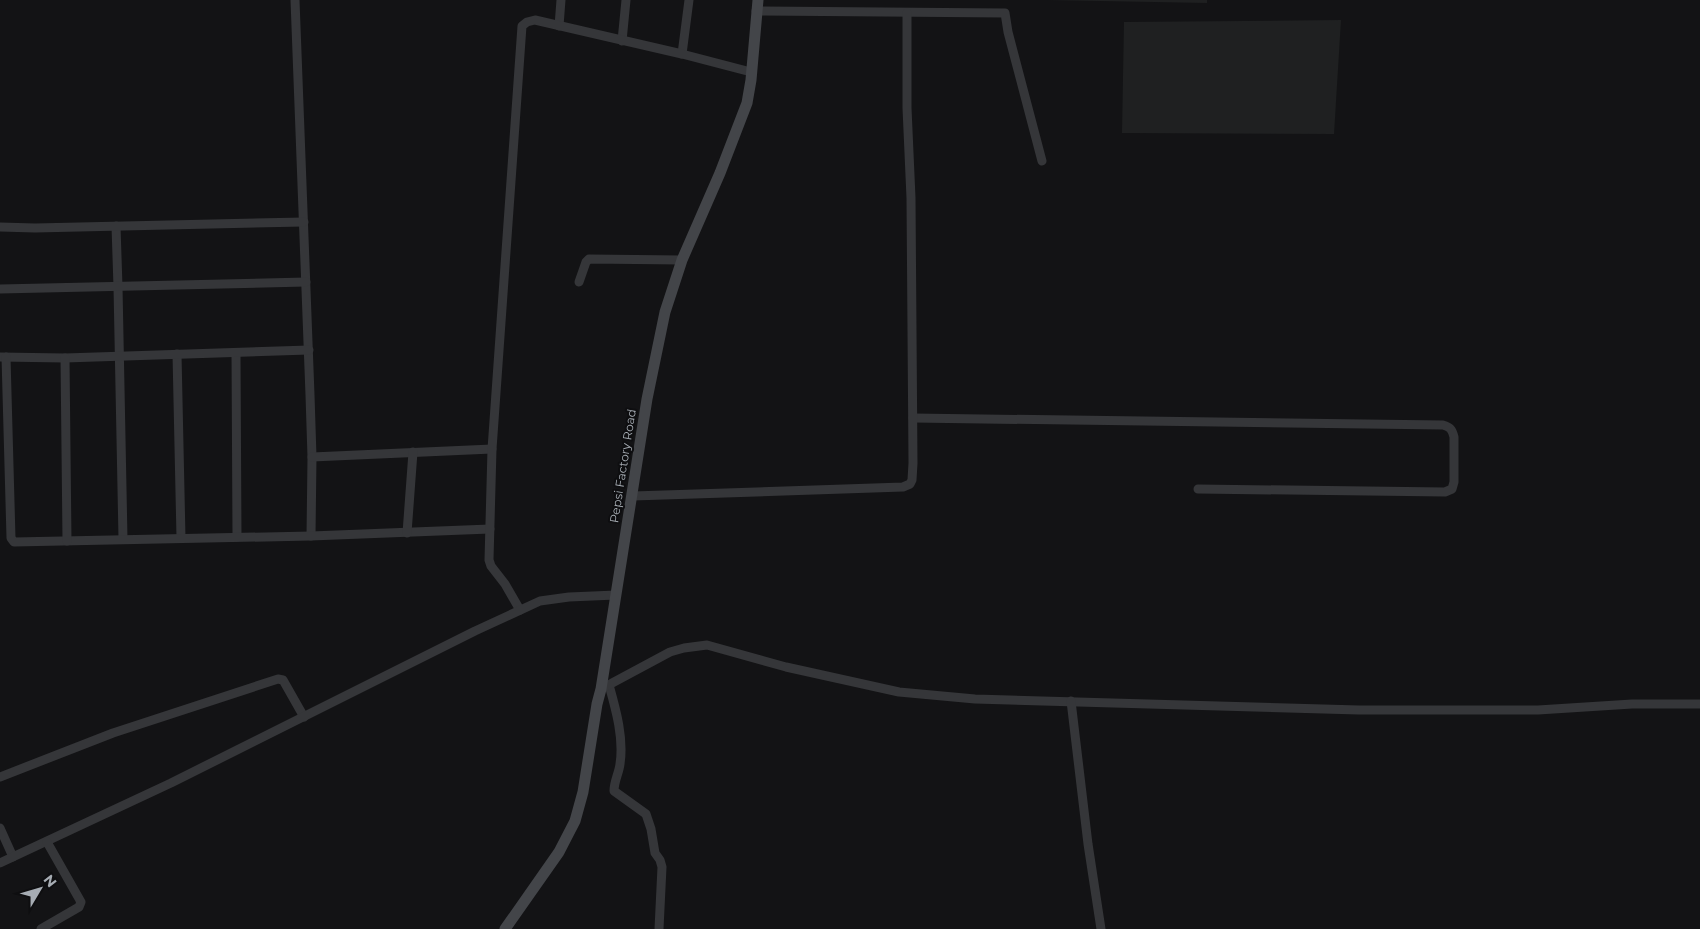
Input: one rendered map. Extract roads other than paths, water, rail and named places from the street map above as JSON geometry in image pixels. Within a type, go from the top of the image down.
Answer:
[{"type":"main road","name":"Pepsi Factory Road","points":[[505,929],[559,852],[575,821],[583,792],[597,704],[605,687],[616,595],[647,399],[663,321],[682,260],[711,195],[747,103],[757,6]]},
{"type":"street","points":[[295,0],[309,350],[312,456],[311,536]]},
{"type":"street","points":[[559,26],[561,0]]},
{"type":"street","points":[[622,41],[626,0]]},
{"type":"street","points":[[682,54],[689,0]]},
{"type":"street","points":[[757,6],[907,13],[1005,13],[1008,32],[1042,161]]},
{"type":"street","points":[[632,496],[903,487],[910,484],[912,480],[913,418],[911,388],[911,198],[907,108],[907,13]]},
{"type":"street","points":[[520,610],[506,584],[491,566],[489,560],[492,449],[522,26],[527,22],[535,20],[751,72]]},
{"type":"street","points":[[0,227],[35,228],[304,222]]},
{"type":"street","points":[[116,226],[123,540]]},
{"type":"street","points":[[580,282],[586,262],[589,259],[682,260]]},
{"type":"street","points":[[0,289],[306,282]]},
{"type":"street","points":[[309,350],[65,358],[3,357],[12,542],[311,536],[490,530]]},
{"type":"street","points":[[236,353],[237,537]]},
{"type":"street","points":[[177,354],[181,538]]},
{"type":"street","points":[[65,358],[67,541]]},
{"type":"street","points":[[913,418],[1443,425],[1453,431],[1454,482],[1452,489],[1444,492],[1198,489]]},
{"type":"street","points":[[312,456],[492,449]]},
{"type":"street","points":[[407,533],[414,452]]},
{"type":"street","points":[[0,863],[170,783],[540,601],[569,597],[616,595]]},
{"type":"street","points":[[660,929],[662,867],[655,853],[649,820],[646,814],[614,791],[621,751],[618,721],[605,687],[670,652],[684,648],[707,645],[786,667],[906,693],[975,699],[1360,710],[1538,710],[1632,704],[1700,704]]},
{"type":"street","points":[[0,777],[114,733],[278,679],[282,680],[304,717]]},
{"type":"street","points":[[1071,701],[1088,844],[1101,929]]},
{"type":"street","points":[[0,828],[13,857]]},
{"type":"street","points":[[41,929],[79,908],[80,902],[47,842]]}]
